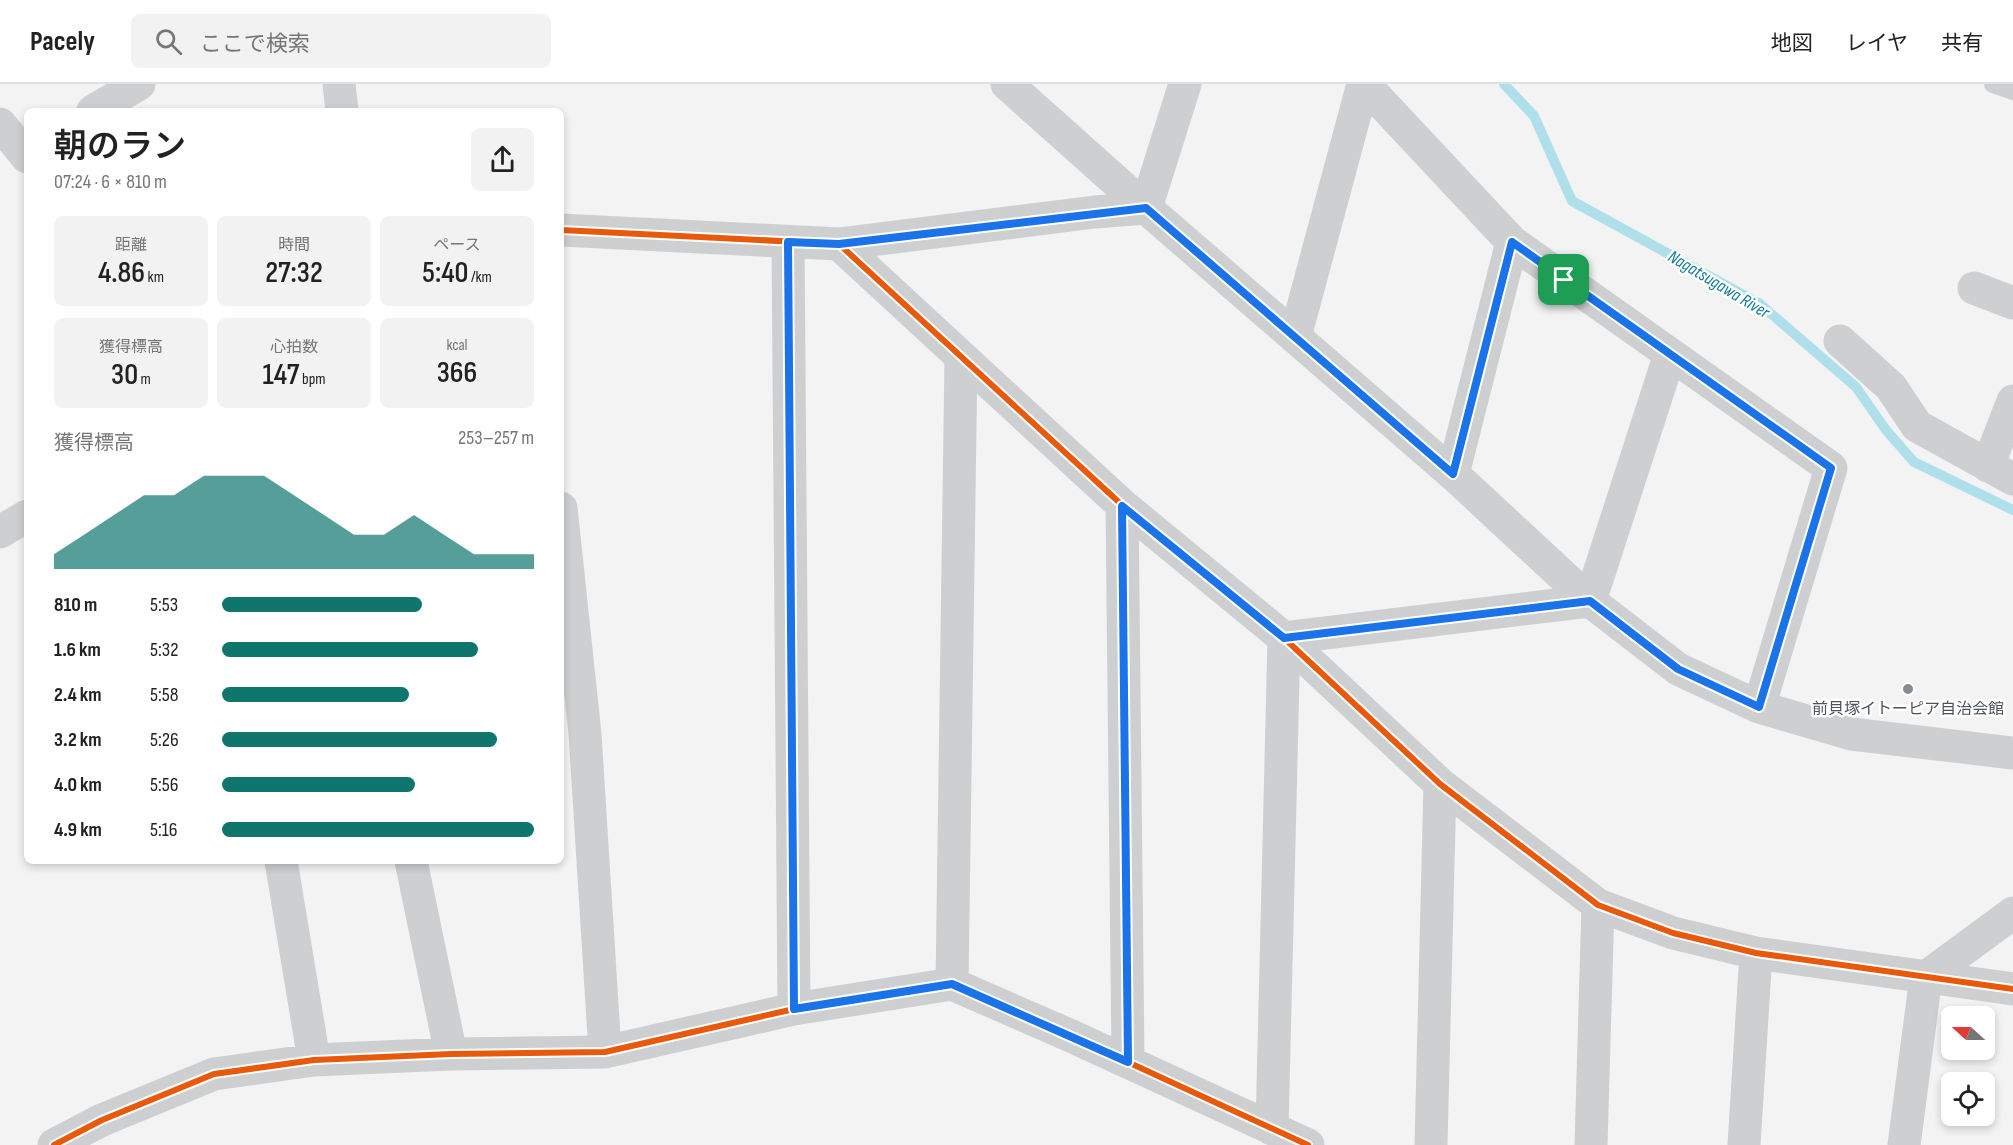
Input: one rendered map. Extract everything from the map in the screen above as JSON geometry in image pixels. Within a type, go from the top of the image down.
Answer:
[{"type":"street","points":[[98,108],[139,84]]},
{"type":"street","points":[[339,84],[342,108]]},
{"type":"street","points":[[1007,84],[1146,208],[1453,474],[1590,601],[1678,669],[1759,707],[1851,734],[2013,753]]},
{"type":"street","points":[[1146,208],[1185,84]]},
{"type":"street","points":[[1295,338],[1363,84]]},
{"type":"street","points":[[1363,84],[1512,242],[1831,468],[1759,707]]},
{"type":"street","points":[[0,124],[24,151]]},
{"type":"street","points":[[564,230],[839,244],[1146,208]]},
{"type":"street","points":[[788,242],[794,1009]]},
{"type":"street","points":[[1453,474],[1512,242]]},
{"type":"street","points":[[839,244],[1122,506],[1284,638],[1440,784],[1598,905],[1673,933],[1756,953],[2013,989]]},
{"type":"street","points":[[1974,288],[2013,303]]},
{"type":"street","points":[[1840,341],[1891,387],[1917,426],[2000,473],[2013,401]]},
{"type":"street","points":[[1590,601],[1670,354]]},
{"type":"street","points":[[952,984],[961,357]]},
{"type":"street","points":[[1122,506],[1128,1062]]},
{"type":"street","points":[[0,532],[24,518]]},
{"type":"street","points":[[564,536],[585,734],[605,1052]]},
{"type":"street","points":[[1284,638],[1590,601]]},
{"type":"street","points":[[1272,1129],[1284,638]]},
{"type":"street","points":[[1431,1145],[1440,784]]},
{"type":"street","points":[[281,864],[314,1060]]},
{"type":"street","points":[[412,864],[451,1054]]},
{"type":"street","points":[[1591,1145],[1598,905]]},
{"type":"street","points":[[1904,1145],[1926,977],[2013,913]]},
{"type":"street","points":[[1744,1145],[1756,953]]},
{"type":"street","points":[[54,1145],[102,1120],[214,1074],[314,1060],[451,1054],[605,1052],[794,1009],[952,984],[1308,1145]]},
{"type":"lane","points":[[1993,84],[2013,91]]},
{"type":"waterway","name":"Nagatsugawa River","points":[[1504,84],[1534,116],[1572,201],[1760,304],[1856,387],[1886,430],[1914,462],[2013,510]]},
{"type":"cycle path","points":[[564,230],[839,244],[1122,505],[1284,638],[1440,784],[1598,905],[1673,933],[1756,953],[2013,989]]},
{"type":"cycle path","points":[[54,1145],[102,1120],[214,1074],[314,1060],[451,1054],[605,1052],[794,1009],[952,984],[1308,1145]]},
{"type":"place","name":"前貝塚イトーピア自治会館","points":[[1908,689]]},
{"type":"route","points":[[1146,208],[1453,474],[1512,242],[1564,280],[1831,468],[1759,707],[1678,669],[1590,601],[1284,638],[1122,506],[1128,1062],[952,984],[794,1009],[788,242],[839,244],[1095,212],[1146,208]]}]
